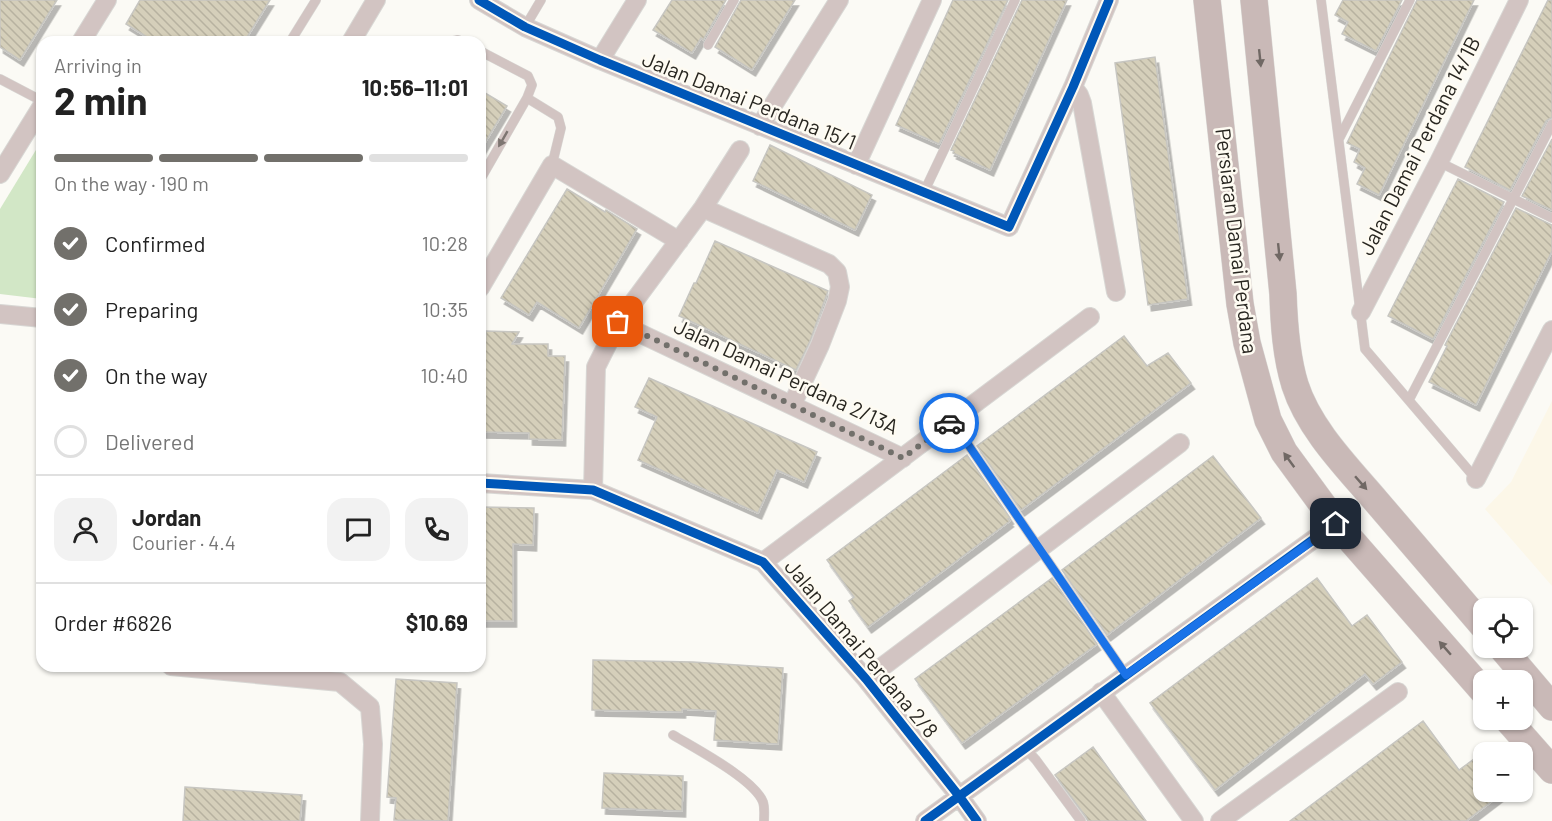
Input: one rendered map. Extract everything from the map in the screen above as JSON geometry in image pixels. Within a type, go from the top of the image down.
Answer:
[{"type":"main road","name":"Persiaran Damai Perdana","points":[[1208,0],[1240,304],[1246,344],[1268,420],[1284,452],[1336,524],[1473,680]]},
{"type":"main road","name":"Persiaran Damai Perdana","points":[[1254,0],[1289,362],[1295,386],[1323,438],[1473,614]]},
{"type":"main road","points":[[1240,304],[1251,290],[1259,285],[1269,286],[1275,291],[1284,310]]},
{"type":"main road","points":[[1511,658],[1552,706]]},
{"type":"main road","points":[[1517,730],[1552,770]]},
{"type":"street","points":[[87,36],[107,0]]},
{"type":"street","points":[[355,36],[376,0]]},
{"type":"street","name":"Jalan Damai Perdana 15/1","points":[[479,0],[525,27],[600,60],[1009,227],[1073,87]]},
{"type":"street","points":[[600,60],[637,0]]},
{"type":"street","points":[[760,126],[839,0]]},
{"type":"street","points":[[856,165],[932,0]]},
{"type":"street","points":[[1108,0],[1073,87],[1082,103],[1116,292]]},
{"type":"street","name":"Jalan Damai Perdana 14/1B","points":[[1361,312],[1439,162],[1519,0]]},
{"type":"street","points":[[0,174],[36,116]]},
{"type":"street","points":[[593,490],[596,367],[618,322],[703,208],[740,150]]},
{"type":"street","points":[[486,278],[552,165],[679,241]]},
{"type":"street","points":[[703,208],[829,264],[837,272],[840,287],[837,301],[820,345],[792,405]]},
{"type":"street","points":[[0,314],[36,317]]},
{"type":"street","points":[[763,562],[1090,317]]},
{"type":"street","name":"Jalan Damai Perdana 2/13A","points":[[618,322],[903,458]]},
{"type":"street","points":[[1476,479],[1552,330]]},
{"type":"street","points":[[866,680],[1180,443]]},
{"type":"street","name":"Jalan Damai Perdana 2/8","points":[[486,483],[593,490],[763,562],[866,680],[977,821]]},
{"type":"street","points":[[925,821],[1336,524]]},
{"type":"street","points":[[234,672],[340,682],[369,707],[373,744],[370,821]]},
{"type":"street","points":[[1220,821],[1398,692]]},
{"type":"street","points":[[1101,693],[1194,821]]},
{"type":"lane","points":[[294,36],[316,0]]},
{"type":"lane","points":[[525,27],[542,0]]},
{"type":"lane","points":[[708,45],[734,0]]},
{"type":"lane","points":[[924,192],[1015,0]]},
{"type":"lane","points":[[1322,0],[1365,349],[1476,479]]},
{"type":"lane","points":[[1339,140],[1410,0]]},
{"type":"lane","points":[[486,54],[528,76],[532,85],[527,98],[486,170]]},
{"type":"lane","points":[[0,79],[36,98]]},
{"type":"lane","points":[[527,98],[558,117],[561,128],[552,165]]},
{"type":"lane","points":[[1410,400],[1552,124]]},
{"type":"lane","points":[[1439,162],[1552,219]]},
{"type":"lane","points":[[952,421],[1126,675]]},
{"type":"lane","points":[[673,735],[743,778],[764,804],[764,821]]},
{"type":"lane","points":[[1025,748],[1081,821]]},
{"type":"shaded area","points":[[1552,401],[1552,586],[1485,509],[1511,482]]},
{"type":"green space","points":[[36,150],[36,298],[0,294],[0,209]]},
{"type":"building","points":[[0,0],[57,0],[20,60],[0,47]]},
{"type":"building","points":[[140,0],[270,0],[248,36],[145,36],[126,24]]},
{"type":"building","points":[[672,0],[726,0],[703,40],[701,38],[692,53],[653,30]]},
{"type":"building","points":[[741,0],[795,0],[752,70],[715,47]]},
{"type":"building","points":[[953,0],[1008,0],[939,144],[896,125]]},
{"type":"building","points":[[1022,0],[1067,0],[990,170],[951,150]]},
{"type":"building","points":[[1343,0],[1402,0],[1376,51],[1342,34],[1348,22],[1335,15]]},
{"type":"building","points":[[1417,0],[1474,0],[1379,195],[1357,184],[1365,168],[1354,162],[1360,149],[1347,143]]},
{"type":"building","points":[[1548,0],[1552,0],[1552,117],[1546,121],[1510,190],[1465,167]]},
{"type":"building","points":[[1155,57],[1188,299],[1148,305],[1115,63]]},
{"type":"building","points":[[486,94],[507,106],[486,141]]},
{"type":"building","points":[[1552,139],[1552,210],[1522,196]]},
{"type":"building","points":[[770,145],[872,195],[855,230],[753,181]]},
{"type":"building","points":[[1458,179],[1504,202],[1433,339],[1388,316]]},
{"type":"building","points":[[567,189],[637,229],[579,328],[537,302],[529,315],[501,298]]},
{"type":"building","points":[[1516,208],[1552,225],[1552,251],[1476,405],[1429,382],[1447,346],[1445,345]]},
{"type":"building","points":[[715,241],[828,291],[810,341],[796,370],[679,316]]},
{"type":"building","points":[[486,331],[519,332],[512,344],[548,344],[548,356],[565,356],[562,440],[529,439],[529,433],[486,432]]},
{"type":"building","points":[[1124,336],[1147,366],[1168,353],[1191,383],[1021,510],[977,446]]},
{"type":"building","points":[[649,378],[817,452],[804,482],[777,470],[758,513],[638,460],[657,417],[635,407]]},
{"type":"building","points":[[967,455],[1010,521],[868,627],[849,601],[854,597],[827,560]]},
{"type":"building","points":[[1213,456],[1261,518],[1107,635],[1062,570]]},
{"type":"building","points":[[486,507],[534,508],[533,545],[513,544],[513,621],[486,621]]},
{"type":"building","points":[[1052,578],[1097,644],[962,743],[915,679]]},
{"type":"building","points":[[1317,578],[1352,626],[1367,615],[1402,662],[1373,684],[1365,674],[1215,790],[1150,703]]},
{"type":"building","points":[[593,660],[693,662],[783,668],[778,744],[714,740],[716,711],[592,710]]},
{"type":"building","points":[[396,679],[457,683],[448,821],[394,820],[396,798],[387,797]]},
{"type":"building","points":[[1423,721],[1459,770],[1473,760],[1473,802],[1491,802],[1466,821],[1290,821]]},
{"type":"building","points":[[1093,747],[1146,821],[1088,821],[1055,775]]},
{"type":"building","points":[[604,773],[683,776],[682,811],[602,808]]},
{"type":"building","points":[[185,787],[302,795],[300,821],[183,821]]},
{"type":"cycle path","points":[[479,0],[525,27],[600,60],[1009,227],[1073,87],[1109,0]]},
{"type":"cycle path","points":[[486,483],[593,490],[763,562],[866,679],[977,821]]},
{"type":"cycle path","points":[[925,821],[1336,523]]},
{"type":"way so far","points":[[618,322],[903,458],[949,423]]},
{"type":"route","points":[[949,423],[952,421],[1126,675],[1336,524]]}]
